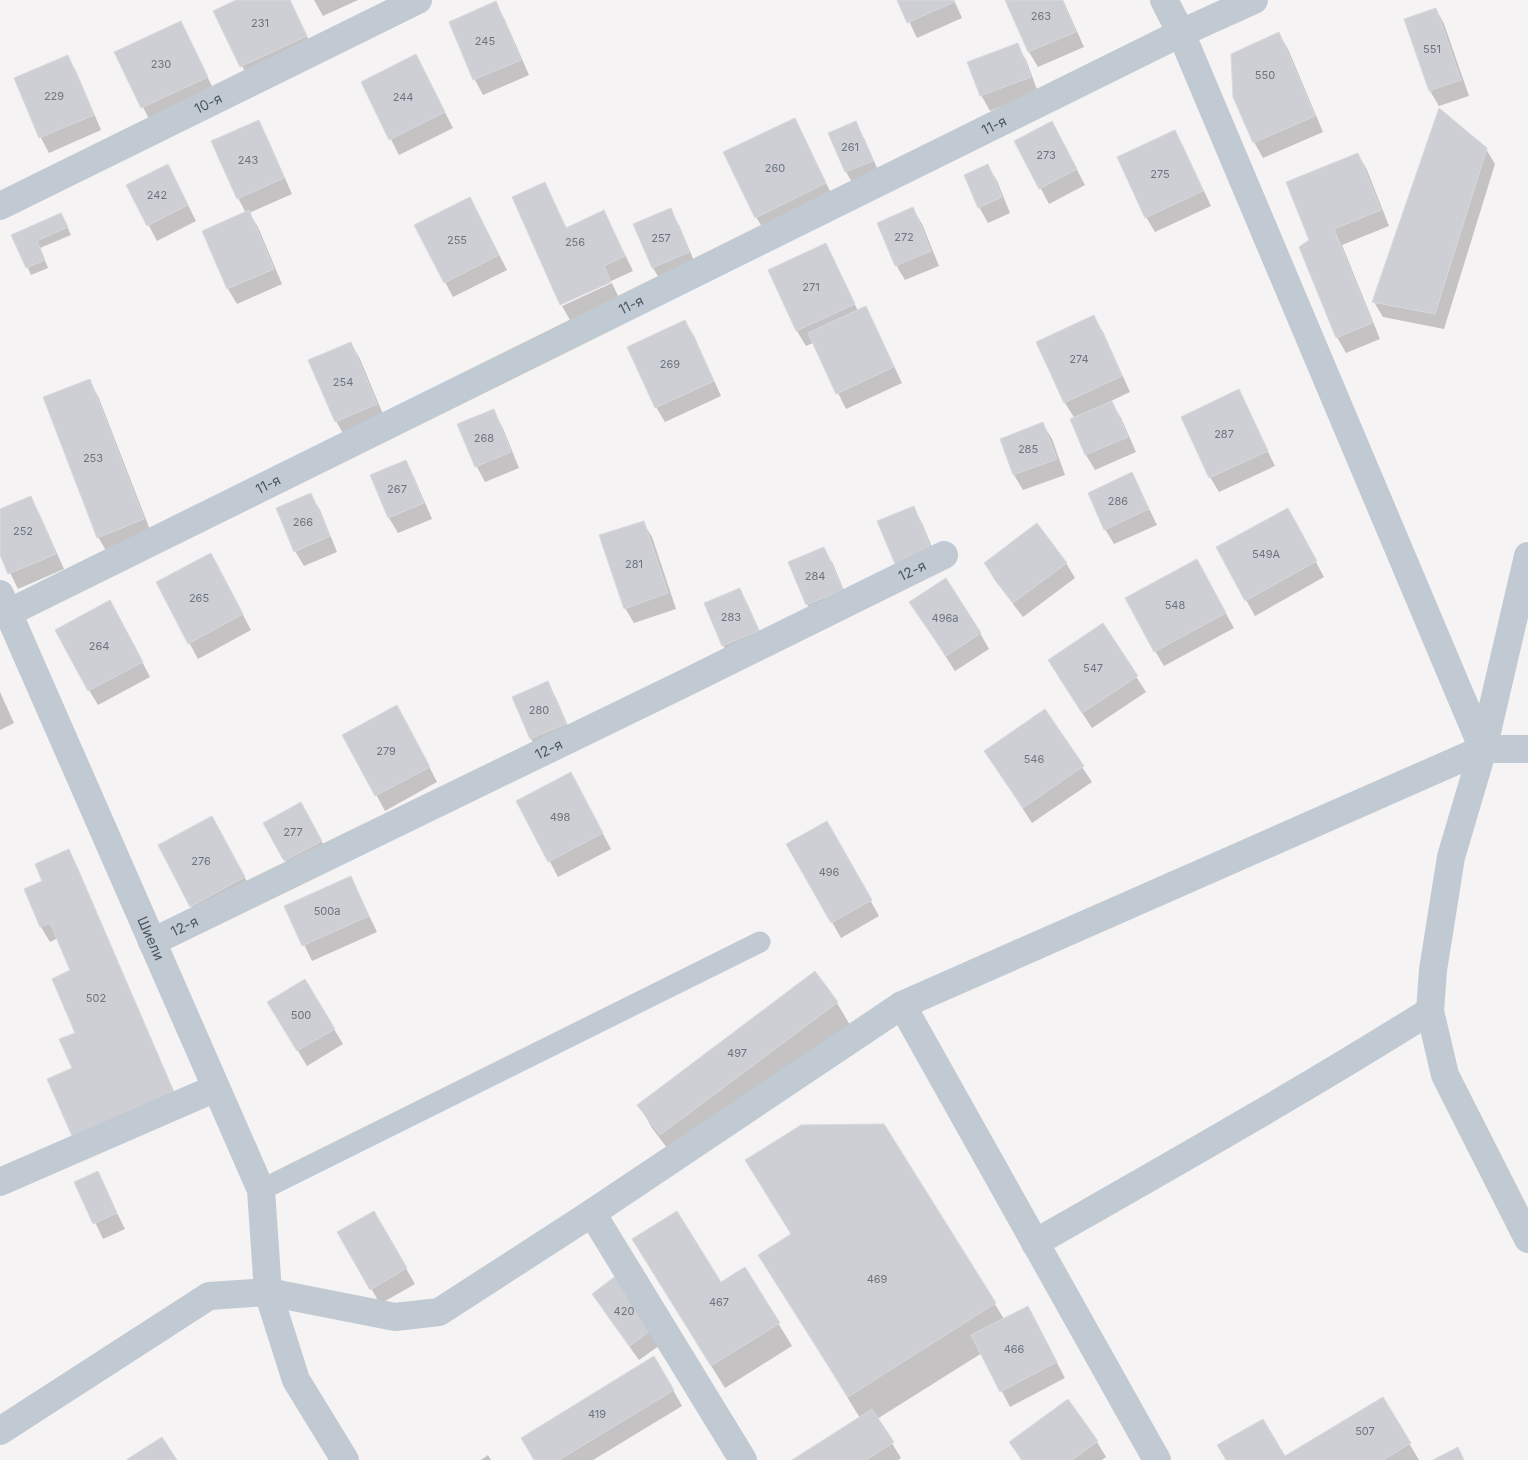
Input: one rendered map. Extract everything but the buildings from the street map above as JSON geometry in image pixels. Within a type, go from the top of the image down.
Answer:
[{"type":"street","name":"10-я","points":[[0,206],[418,0]]},
{"type":"street","points":[[1164,0],[1181,33],[1483,749]]},
{"type":"street","name":"11-я","points":[[3,602],[1181,33],[1254,0]]},
{"type":"street","name":"12-я","points":[[152,942],[684,684],[944,555]]},
{"type":"street","points":[[1528,556],[1483,749],[1451,856],[1433,970],[1430,1011],[1445,1075],[1528,1239]]},
{"type":"street","name":"Шиели","points":[[3,602],[261,1190],[268,1292],[296,1380],[345,1460]]},
{"type":"street","points":[[0,1431],[210,1296],[268,1292],[395,1317],[439,1312],[592,1214],[902,1005],[1483,749],[1528,750]]},
{"type":"street","points":[[902,1005],[1157,1460]]},
{"type":"street","points":[[1035,1243],[1298,1092],[1430,1011]]},
{"type":"street","points":[[0,1182],[216,1088]]},
{"type":"street","points":[[592,1214],[742,1460]]},
{"type":"lane","points":[[261,1190],[760,942]]}]
